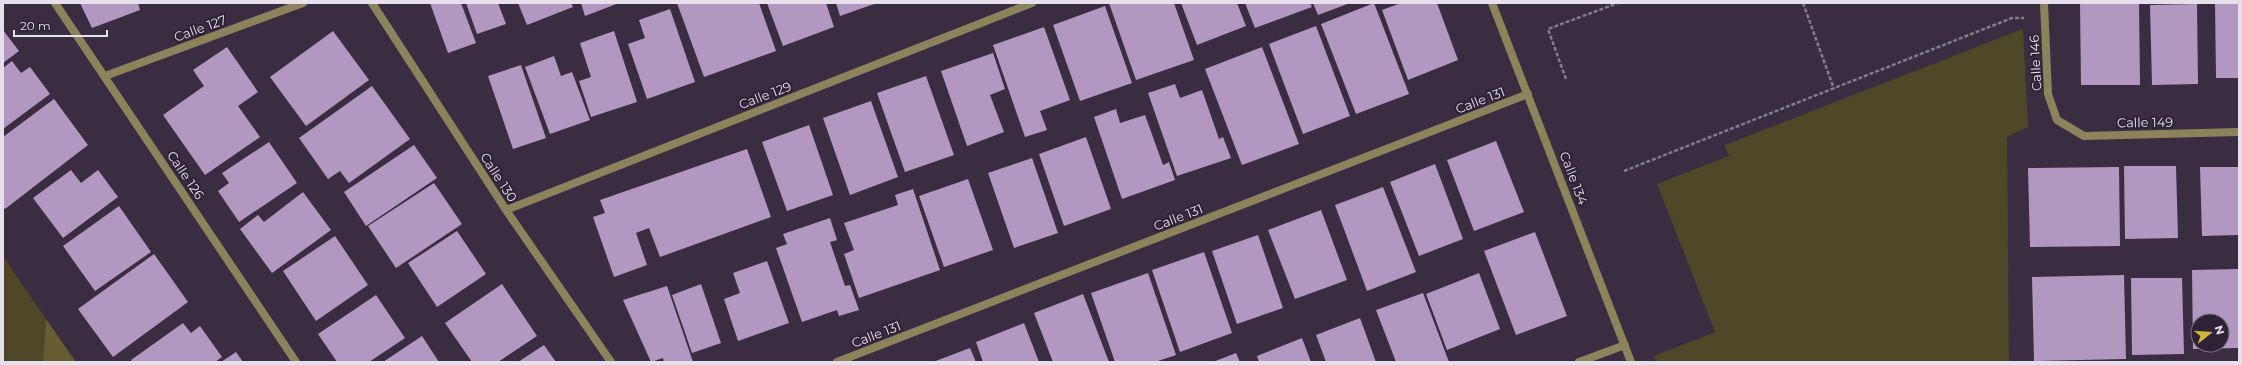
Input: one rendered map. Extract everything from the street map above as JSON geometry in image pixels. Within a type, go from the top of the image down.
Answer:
[{"type":"street","name":"Calle 126","points":[[55,3],[296,362]]},
{"type":"street","name":"Calle 127","points":[[105,76],[303,3]]},
{"type":"street","name":"Calle 130","points":[[372,3],[506,210],[612,362]]},
{"type":"street","name":"Calle 129","points":[[506,210],[1032,3]]},
{"type":"street","name":"Calle 134","points":[[1492,3],[1632,362]]},
{"type":"street","name":"Calle 146","points":[[2044,3],[2048,94],[2057,120]]},
{"type":"street","name":"Calle 131","points":[[837,362],[1528,94]]},
{"type":"street","name":"Calle 149","points":[[2057,120],[2084,136],[2239,132]]},
{"type":"street","points":[[1580,362],[1625,345]]},
{"type":"path","points":[[1566,79],[1548,29],[1618,3]]},
{"type":"path","points":[[1803,3],[1834,89]]},
{"type":"path","points":[[1624,171],[2012,18],[2044,18]]},
{"type":"shaded area","points":[[2023,29],[2028,127],[2007,137],[2009,362],[1656,362],[1654,356],[1715,332],[1657,184],[1729,156],[1725,145]]},
{"type":"shaded area","points":[[3,256],[46,319],[43,362],[3,362]]},
{"type":"shaded area","points":[[46,319],[76,362],[43,362]]},
{"type":"building","points":[[80,3],[138,3],[140,10],[92,28]]},
{"type":"building","points":[[430,3],[461,3],[476,43],[448,53]]},
{"type":"building","points":[[466,3],[498,3],[506,24],[477,34]]},
{"type":"building","points":[[518,3],[571,3],[573,7],[527,25]]},
{"type":"building","points":[[581,3],[619,3],[585,16]]},
{"type":"building","points":[[677,3],[759,3],[776,51],[704,77]]},
{"type":"building","points":[[767,3],[826,3],[834,27],[783,46]]},
{"type":"building","points":[[836,3],[877,3],[840,16]]},
{"type":"building","points":[[1109,3],[1174,3],[1194,60],[1136,80]]},
{"type":"building","points":[[1181,3],[1237,3],[1246,26],[1197,45]]},
{"type":"building","points":[[1245,3],[1310,3],[1312,7],[1255,28]]},
{"type":"building","points":[[1313,3],[1350,3],[1318,15]]},
{"type":"building","points":[[1374,3],[1409,94],[1356,114],[1321,24]]},
{"type":"building","points":[[1401,3],[1437,3],[1458,60],[1408,80],[1382,10]]},
{"type":"building","points":[[2080,3],[2139,3],[2140,85],[2081,85]]},
{"type":"building","points":[[2215,3],[2239,3],[2239,78],[2216,78]]},
{"type":"building","points":[[2197,4],[2198,84],[2152,85],[2150,5]]},
{"type":"building","points":[[1105,6],[1132,83],[1080,101],[1053,25]]},
{"type":"building","points":[[670,9],[695,82],[647,99],[628,44],[645,38],[639,20]]},
{"type":"building","points":[[1316,26],[1350,116],[1303,134],[1269,44]]},
{"type":"building","points":[[1044,27],[1070,100],[1040,111],[1047,130],[1025,137],[993,45]]},
{"type":"building","points":[[3,30],[19,51],[3,63]]},
{"type":"building","points":[[333,31],[369,80],[306,126],[270,77]]},
{"type":"building","points":[[614,31],[637,102],[591,117],[579,81],[591,77],[580,43]]},
{"type":"building","points":[[227,47],[258,92],[238,106],[260,137],[205,175],[163,115],[204,86],[193,70]]},
{"type":"building","points":[[1262,47],[1299,144],[1242,165],[1205,69]]},
{"type":"building","points":[[993,53],[1005,89],[990,95],[1004,132],[967,146],[941,71]]},
{"type":"building","points":[[554,56],[561,76],[572,72],[590,120],[550,134],[525,67]]},
{"type":"building","points":[[12,61],[21,73],[30,67],[50,94],[3,129],[3,68]]},
{"type":"building","points":[[521,65],[546,138],[513,149],[488,76]]},
{"type":"building","points":[[926,76],[954,155],[905,172],[877,93]]},
{"type":"building","points":[[1175,84],[1180,98],[1202,90],[1219,139],[1223,137],[1231,158],[1177,176],[1148,93]]},
{"type":"building","points":[[372,86],[410,139],[349,183],[340,171],[328,179],[299,138]]},
{"type":"building","points":[[54,99],[88,145],[5,209],[3,207],[3,137]]},
{"type":"building","points":[[871,101],[898,177],[850,195],[823,118]]},
{"type":"building","points":[[1116,109],[1120,123],[1145,115],[1163,165],[1169,162],[1175,180],[1122,199],[1094,117]]},
{"type":"building","points":[[809,125],[833,195],[787,211],[762,142]]},
{"type":"building","points":[[1086,137],[1111,209],[1064,226],[1039,154]]},
{"type":"building","points":[[1496,141],[1524,212],[1474,231],[1447,160]]},
{"type":"building","points":[[269,142],[297,183],[239,222],[218,191],[229,183],[222,173]]},
{"type":"building","points":[[414,145],[437,178],[366,226],[344,192]]},
{"type":"building","points":[[747,149],[771,217],[660,257],[649,228],[636,233],[647,265],[614,277],[593,217],[605,213],[600,200]]},
{"type":"building","points":[[1032,158],[1058,233],[1014,248],[988,173]]},
{"type":"building","points":[[1435,164],[1463,239],[1419,256],[1390,182]]},
{"type":"building","points":[[2124,166],[2176,166],[2178,238],[2125,239]]},
{"type":"building","points":[[2119,167],[2120,246],[2030,247],[2028,168]]},
{"type":"building","points":[[2200,167],[2239,167],[2239,235],[2202,236]]},
{"type":"building","points":[[71,170],[81,183],[98,170],[118,197],[63,238],[33,198]]},
{"type":"building","points":[[968,179],[993,250],[944,267],[919,196]]},
{"type":"building","points":[[434,183],[462,224],[396,268],[368,226]]},
{"type":"building","points":[[1383,187],[1416,272],[1367,291],[1335,205]]},
{"type":"building","points":[[913,189],[940,270],[859,298],[844,254],[854,250],[844,223],[898,205],[895,195]]},
{"type":"building","points":[[303,192],[331,230],[272,273],[240,229],[258,215],[264,222]]},
{"type":"building","points":[[119,206],[151,252],[95,291],[63,246]]},
{"type":"building","points":[[1321,210],[1347,280],[1295,299],[1268,230]]},
{"type":"building","points":[[830,218],[837,240],[830,242],[845,286],[850,285],[859,310],[839,316],[837,310],[802,322],[776,248],[787,244],[783,234]]},
{"type":"building","points":[[457,231],[486,274],[437,307],[408,263]]},
{"type":"building","points":[[1535,232],[1567,316],[1516,335],[1484,251]]},
{"type":"building","points":[[1258,235],[1283,308],[1237,324],[1212,251]]},
{"type":"building","points":[[335,236],[368,285],[316,321],[283,271]]},
{"type":"building","points":[[1204,252],[1232,333],[1180,352],[1152,270]]},
{"type":"building","points":[[154,254],[188,302],[113,357],[78,309]]},
{"type":"building","points":[[767,261],[789,323],[738,341],[724,299],[740,293],[733,273]]},
{"type":"building","points":[[2239,269],[2239,348],[2230,348],[2230,313],[2193,313],[2192,270]]},
{"type":"building","points":[[1148,273],[1176,355],[1155,362],[1115,362],[1091,293]]},
{"type":"building","points":[[1479,273],[1500,329],[1447,350],[1426,294]]},
{"type":"building","points":[[2124,275],[2126,359],[2034,361],[2032,277]]},
{"type":"building","points":[[2131,278],[2182,278],[2184,354],[2132,355]]},
{"type":"building","points":[[502,284],[537,336],[498,362],[472,362],[445,323]]},
{"type":"building","points":[[701,284],[721,343],[692,353],[672,295]]},
{"type":"building","points":[[667,286],[693,362],[664,362],[663,358],[651,362],[623,300]]},
{"type":"building","points":[[1423,293],[1449,362],[1396,362],[1376,310]]},
{"type":"building","points":[[1083,294],[1109,362],[1053,362],[1034,313]]},
{"type":"building","points":[[376,295],[405,338],[369,362],[337,362],[318,334]]},
{"type":"building","points":[[1360,318],[1376,362],[1326,362],[1316,335]]},
{"type":"building","points":[[183,323],[191,333],[200,326],[222,357],[215,362],[133,362],[131,360]]},
{"type":"building","points":[[1024,323],[1039,362],[983,362],[976,342]]},
{"type":"building","points":[[422,336],[439,362],[383,362]]},
{"type":"building","points":[[1302,338],[1311,362],[1259,362],[1257,356]]},
{"type":"building","points":[[544,345],[556,362],[518,362]]},
{"type":"building","points":[[970,348],[976,362],[933,362]]},
{"type":"building","points":[[236,352],[243,362],[221,362]]},
{"type":"building","points":[[1236,353],[1240,362],[1213,362]]}]
